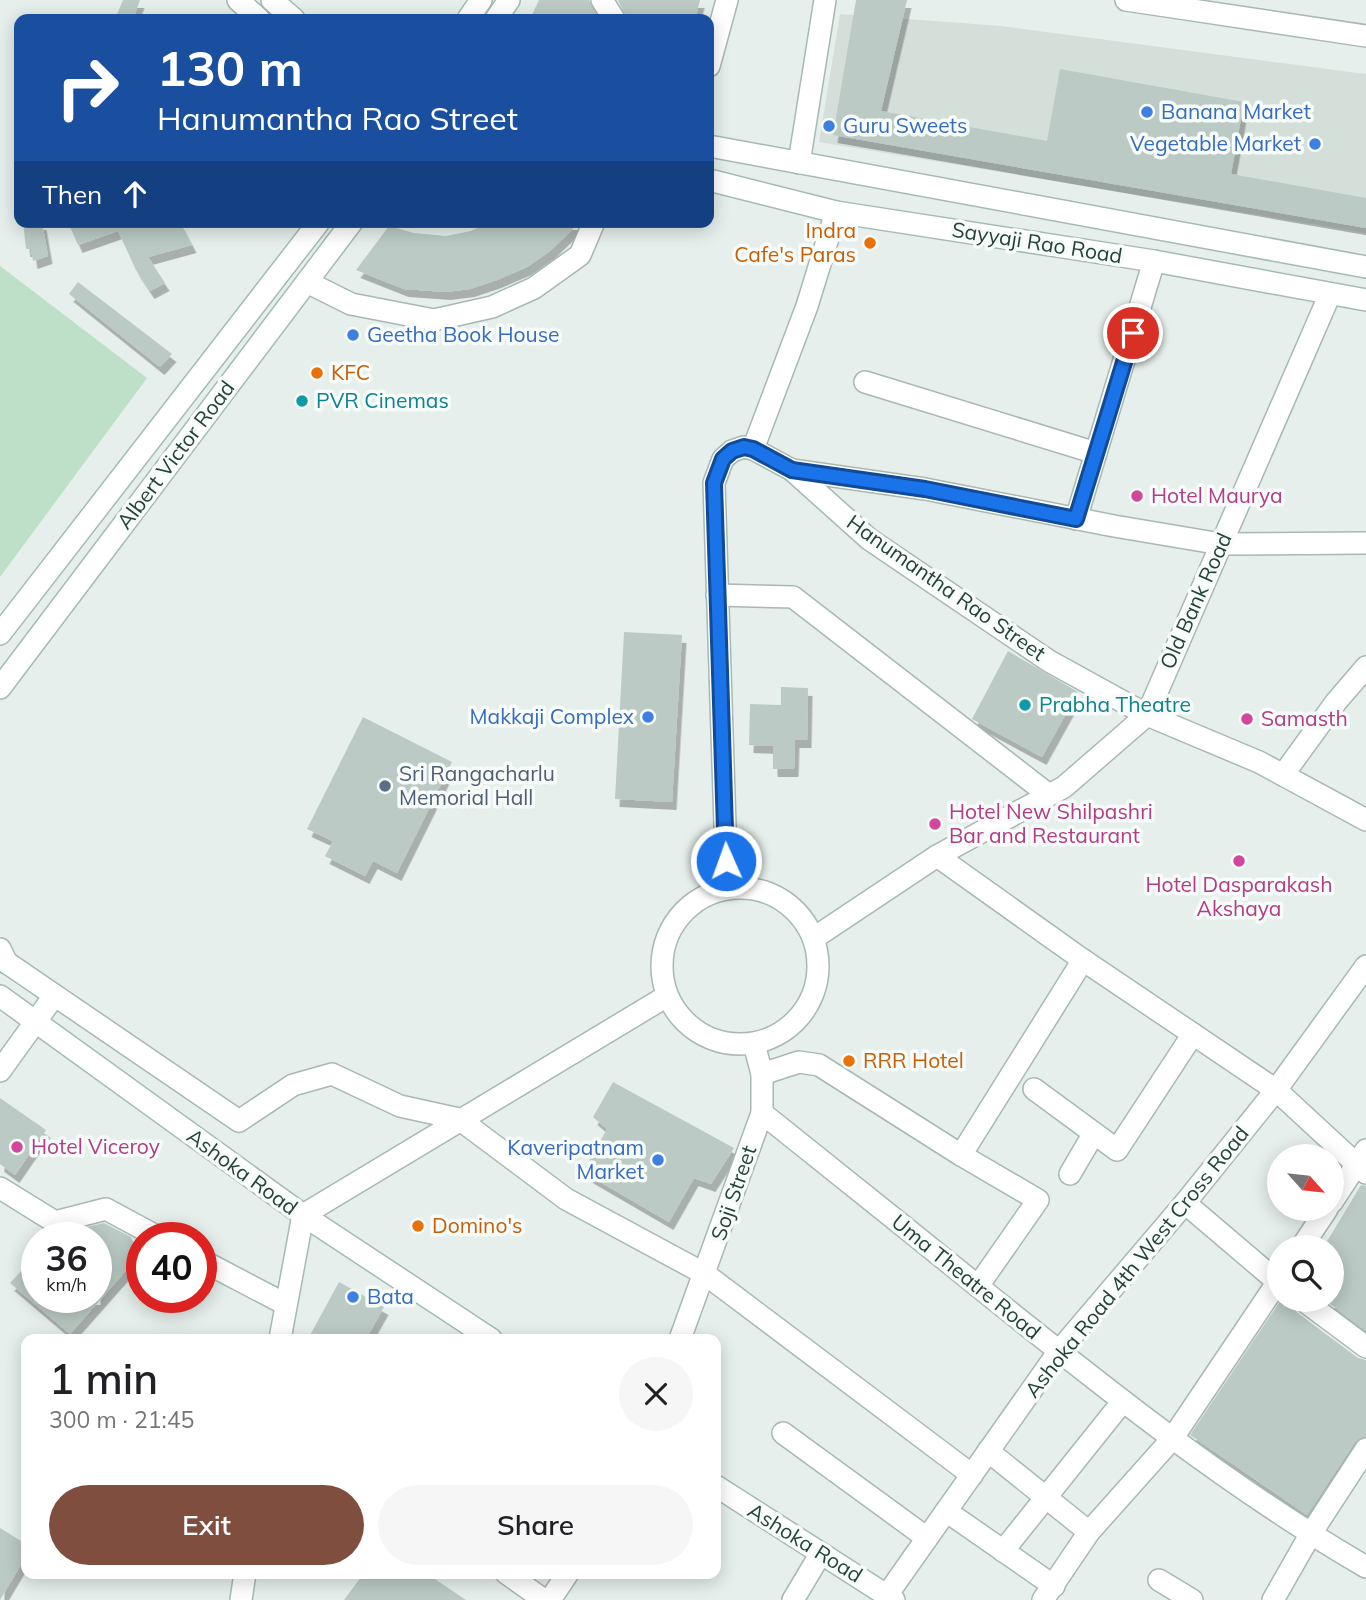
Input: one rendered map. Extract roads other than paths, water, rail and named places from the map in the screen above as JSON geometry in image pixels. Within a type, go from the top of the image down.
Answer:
[{"type":"street","points":[[237,0],[253,14]]},
{"type":"street","points":[[272,0],[288,14]]},
{"type":"street","points":[[714,48],[727,0]]},
{"type":"street","points":[[799,163],[825,0]]},
{"type":"street","points":[[1126,0],[1201,6],[1366,36]]},
{"type":"street","name":"Sayyaji Rao Road","points":[[714,147],[1366,267]]},
{"type":"street","name":"Sayyaji Rao Road","points":[[714,181],[836,212],[1154,261],[1366,300]]},
{"type":"street","points":[[727,888],[714,483],[723,459],[732,451],[744,447],[753,449],[807,306],[836,212]]},
{"type":"street","name":"Albert Victor Road","points":[[0,634],[314,228]]},
{"type":"street","name":"Albert Victor Road","points":[[0,688],[348,228]]},
{"type":"street","points":[[307,282],[351,304],[435,320],[492,307],[534,288],[580,255],[591,228]]},
{"type":"street","points":[[1076,519],[1154,261]]},
{"type":"street","name":"Old Bank Road","points":[[1147,715],[1330,294]]},
{"type":"street","points":[[865,382],[1096,453]]},
{"type":"street","name":"Hanumantha Rao Street","points":[[753,449],[792,470],[869,539],[1049,661],[1147,715],[1259,762],[1366,820]]},
{"type":"street","points":[[792,470],[925,489],[1221,544],[1366,543]]},
{"type":"street","points":[[717,595],[793,597],[1049,795]]},
{"type":"street","points":[[1283,775],[1336,702],[1366,667]]},
{"type":"street","points":[[814,938],[937,856],[1064,787],[1147,715]]},
{"type":"street","points":[[937,856],[1083,960],[1276,1090],[1363,1162],[1344,1187]]},
{"type":"street","points":[[748,887],[769,892],[788,903],[804,919],[814,938],[819,965],[814,992],[801,1016],[780,1034],[754,1044],[727,1044],[702,1036],[681,1019],[667,996],[661,973],[663,950],[671,928],[685,909],[704,895],[727,888],[748,887]]},
{"type":"street","points":[[2,956],[54,996],[239,1121],[293,1084],[332,1074],[400,1106],[459,1119],[566,1199],[705,1274],[972,1475]]},
{"type":"street","points":[[961,1155],[1083,960]]},
{"type":"street","name":"Ashoka Road 4th West Cross Road","points":[[891,1598],[927,1538],[1059,1351],[1185,1203],[1276,1090],[1366,966]]},
{"type":"street","name":"Ashoka Road","points":[[0,996],[303,1215],[483,1334]]},
{"type":"street","points":[[0,1071],[54,996]]},
{"type":"street","points":[[281,1334],[303,1215],[667,996]]},
{"type":"street","points":[[1034,1089],[1117,1150],[1193,1034]]},
{"type":"street","name":"Soji Street","points":[[682,1334],[762,1113],[762,1073],[754,1044]]},
{"type":"street","points":[[762,1073],[799,1062],[819,1065],[1038,1200],[978,1286]]},
{"type":"street","name":"Uma Theatre Road","points":[[762,1113],[1172,1439],[1310,1535],[1366,1567]]},
{"type":"street","points":[[1070,1174],[1094,1132]]},
{"type":"street","points":[[0,1188],[55,1222],[106,1209],[131,1222]]},
{"type":"street","points":[[1185,1203],[1267,1272]]},
{"type":"street","points":[[217,1268],[285,1304]]},
{"type":"street","points":[[946,1511],[1003,1551],[1049,1593],[1089,1532],[1172,1439],[1267,1300]]},
{"type":"street","points":[[1319,1312],[1366,1347]]},
{"type":"street","points":[[1003,1551],[1123,1401]]},
{"type":"street","points":[[783,1433],[927,1538]]},
{"type":"street","points":[[1273,1600],[1310,1535],[1366,1449]]},
{"type":"street","points":[[988,1451],[1089,1532]]},
{"type":"street","name":"Ashoka Road","points":[[721,1489],[891,1598]]},
{"type":"street","points":[[793,1600],[821,1553]]},
{"type":"street","points":[[242,1600],[244,1579]]},
{"type":"street","points":[[514,1579],[544,1600]]},
{"type":"street","points":[[550,1600],[564,1579]]},
{"type":"street","points":[[1159,1580],[1192,1600]]},
{"type":"place","name":"Banana Market","points":[[1147,112]]},
{"type":"place","name":"Guru Sweets","points":[[829,126]]},
{"type":"place","name":"Vegetable Market","points":[[1315,144]]},
{"type":"place","name":"Indra Cafe's Paras","points":[[870,243]]},
{"type":"place","name":"Geetha Book House","points":[[353,335]]},
{"type":"place","name":"KFC","points":[[317,373]]},
{"type":"place","name":"PVR Cinemas","points":[[302,401]]},
{"type":"place","name":"Hotel Maurya","points":[[1137,496]]},
{"type":"place","name":"Prabha Theatre","points":[[1025,705]]},
{"type":"place","name":"Makkaji Complex","points":[[648,717]]},
{"type":"place","name":"Samasth","points":[[1247,719]]},
{"type":"place","name":"Sri Rangacharlu Memorial Hall","points":[[385,786]]},
{"type":"place","name":"Hotel New Shilpashri Bar and Restaurant","points":[[935,824]]},
{"type":"place","name":"Hotel Dasparakash Akshaya","points":[[1239,861]]},
{"type":"place","name":"RRR Hotel","points":[[849,1061]]},
{"type":"place","name":"Hotel Viceroy","points":[[17,1147]]},
{"type":"place","name":"Kaveripatnam Market","points":[[658,1160]]},
{"type":"place","name":"Domino's","points":[[418,1226]]},
{"type":"place","name":"Bata","points":[[353,1297]]}]
